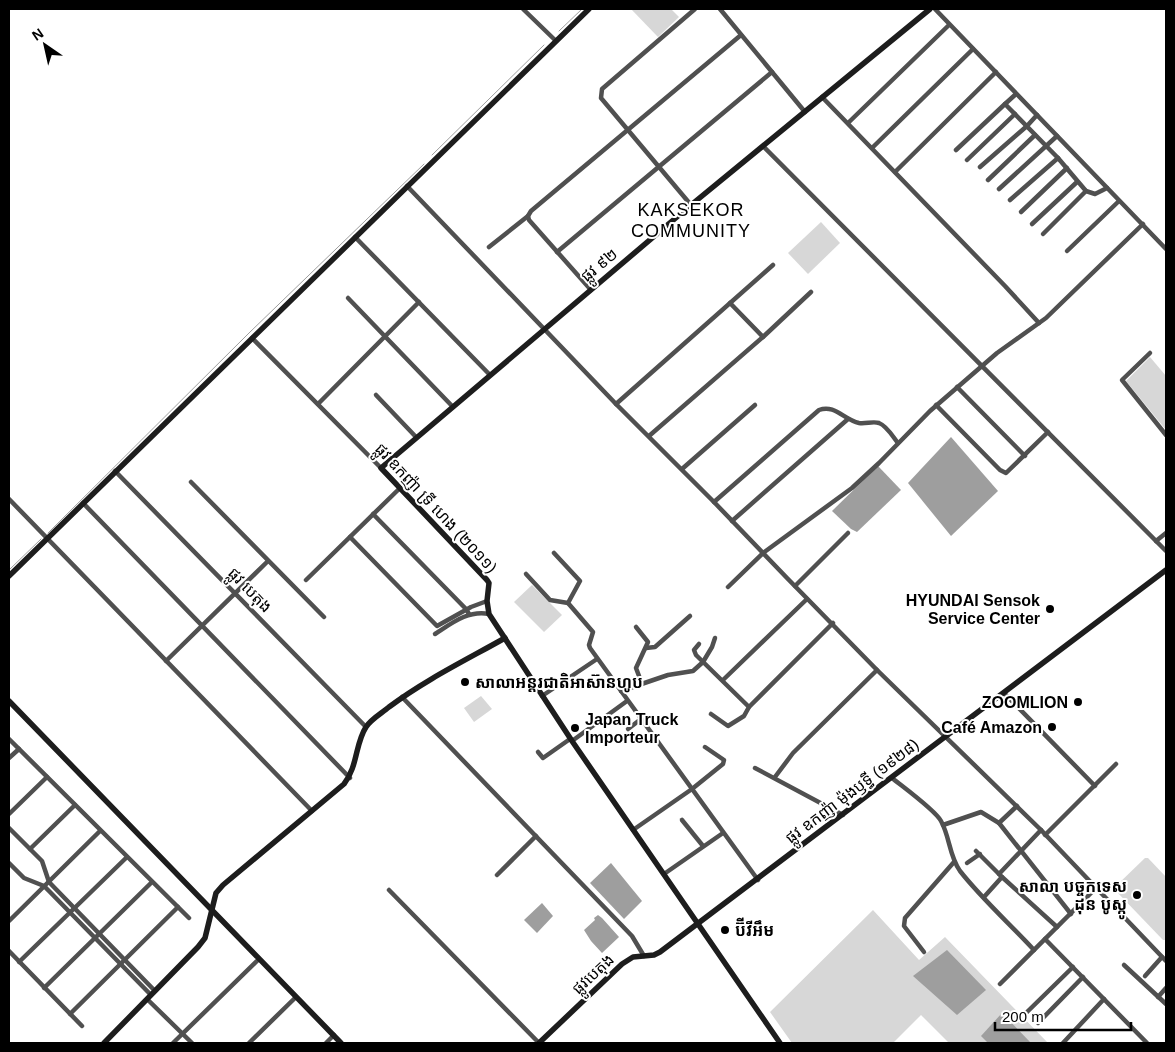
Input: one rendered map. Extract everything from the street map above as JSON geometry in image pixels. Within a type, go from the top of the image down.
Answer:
[{"type":"main road","points":[[9,576],[589,9]]},
{"type":"main road","name":"ផ្លូវ ៩២","points":[[381,468],[692,205],[930,9]]},
{"type":"main road","name":"ផ្លូវ ឧកញ៉ា ទ្រី ហេង (២០១១)","points":[[381,468],[487,580],[489,583],[486,601],[489,614],[571,740],[780,1043]]},
{"type":"main road","name":"ផ្លូវ ឧកញ៉ា ម៉ុងឫទ្ធី (១៩២៨)","points":[[698,925],[1166,570]]},
{"type":"main road","points":[[104,1043],[205,938],[216,893],[350,778],[366,728],[402,697],[505,638]]},
{"type":"main road","points":[[9,701],[341,1043]]},
{"type":"main road","name":"ផ្លូវបេតុង","points":[[540,1043],[622,964],[633,957],[654,955],[660,952],[698,925]]},
{"type":"street","points":[[523,9],[556,41]]},
{"type":"street","points":[[692,205],[601,98],[602,89],[695,9]]},
{"type":"street","points":[[720,9],[805,112]]},
{"type":"street","points":[[935,9],[1166,249]]},
{"type":"street","points":[[848,124],[949,25]]},
{"type":"street","points":[[489,247],[741,36]]},
{"type":"street","points":[[872,148],[973,49]]},
{"type":"street","points":[[558,252],[772,72]]},
{"type":"street","points":[[895,172],[996,72]]},
{"type":"street","points":[[956,150],[1016,94]]},
{"type":"street","points":[[822,97],[1040,323]]},
{"type":"street","points":[[1005,104],[1058,158],[1086,191],[1095,194],[1107,188]]},
{"type":"street","points":[[967,160],[1015,114]]},
{"type":"street","points":[[980,167],[1027,126],[1036,115]]},
{"type":"street","points":[[988,180],[1035,135]]},
{"type":"street","points":[[999,189],[1057,136]]},
{"type":"street","points":[[763,146],[1166,552]]},
{"type":"street","points":[[1010,200],[1058,158]]},
{"type":"street","points":[[1021,212],[1067,168]]},
{"type":"street","points":[[1032,224],[1077,182]]},
{"type":"street","points":[[407,186],[616,404],[682,469],[877,670],[1041,830],[1164,959],[1145,976]]},
{"type":"street","points":[[1043,234],[1086,191]]},
{"type":"street","points":[[1067,251],[1119,201]]},
{"type":"street","points":[[528,216],[529,220],[591,290]]},
{"type":"street","points":[[728,587],[764,553],[852,488],[936,405],[997,353],[1040,323],[1142,224]]},
{"type":"street","points":[[355,237],[490,375]]},
{"type":"street","points":[[616,404],[773,265]]},
{"type":"street","points":[[649,436],[764,337],[811,292]]},
{"type":"street","points":[[348,298],[453,407]]},
{"type":"street","points":[[318,404],[419,302]]},
{"type":"street","points":[[730,303],[764,337]]},
{"type":"street","name":"ផ្លូវ ឧកញ៉ា ទ្រី ហេង (២០១១)","points":[[252,338],[381,468]]},
{"type":"street","points":[[1150,353],[1122,380],[1166,434]]},
{"type":"street","points":[[957,387],[1025,456]]},
{"type":"street","points":[[376,395],[416,437]]},
{"type":"street","points":[[682,469],[755,404]]},
{"type":"street","points":[[936,405],[1006,473],[1048,432]]},
{"type":"street","points":[[714,502],[819,410],[826,408],[836,410],[848,419],[858,422],[878,422],[884,426],[898,443]]},
{"type":"street","points":[[732,521],[848,419]]},
{"type":"street","name":"ផ្លូវ បេតុង","points":[[115,471],[366,728]]},
{"type":"street","points":[[191,482],[324,617]]},
{"type":"street","points":[[306,580],[400,488]]},
{"type":"street","points":[[9,499],[312,811]]},
{"type":"street","points":[[83,503],[350,778]]},
{"type":"street","points":[[373,514],[467,612]]},
{"type":"street","points":[[795,586],[848,533]]},
{"type":"street","points":[[1156,541],[1166,533]]},
{"type":"street","points":[[350,537],[437,626],[467,612],[489,614]]},
{"type":"street","points":[[554,553],[580,581],[568,603]]},
{"type":"street","points":[[166,661],[268,561]]},
{"type":"street","points":[[526,574],[550,600],[568,603],[593,632],[589,645],[597,659],[758,880]]},
{"type":"street","points":[[723,680],[807,599]]},
{"type":"street","points":[[435,634],[486,601]]},
{"type":"street","points":[[646,648],[655,646],[690,616]]},
{"type":"street","points":[[711,714],[728,726],[744,716],[748,707],[833,623]]},
{"type":"street","points":[[636,627],[647,640],[648,645],[636,668],[642,684]]},
{"type":"street","points":[[621,691],[668,676],[694,671],[704,662],[715,638]]},
{"type":"street","points":[[700,644],[694,650],[696,655],[748,707]]},
{"type":"street","points":[[542,696],[597,659]]},
{"type":"street","points":[[775,777],[793,753],[877,670]]},
{"type":"street","points":[[1004,693],[1095,786]]},
{"type":"street","points":[[402,697],[632,936],[644,956]]},
{"type":"street","points":[[538,752],[544,758],[627,701]]},
{"type":"street","points":[[628,729],[641,720]]},
{"type":"street","points":[[9,739],[189,918]]},
{"type":"street","points":[[633,830],[692,789],[724,762],[724,760],[705,747]]},
{"type":"street","points":[[9,758],[19,749]]},
{"type":"street","points":[[1045,835],[1116,764]]},
{"type":"street","points":[[755,768],[843,815]]},
{"type":"street","points":[[9,814],[47,777]]},
{"type":"street","points":[[892,778],[937,816],[943,825],[954,862],[974,888],[1034,950]]},
{"type":"street","points":[[30,849],[75,805]]},
{"type":"street","points":[[998,823],[1017,806]]},
{"type":"street","points":[[943,825],[982,812],[998,823],[1070,914]]},
{"type":"street","points":[[682,820],[703,846]]},
{"type":"street","points":[[9,828],[42,861],[49,882],[75,908],[97,936]]},
{"type":"street","points":[[984,897],[1000,875],[1041,830]]},
{"type":"street","points":[[9,920],[100,831]]},
{"type":"street","points":[[664,874],[723,833]]},
{"type":"street","points":[[497,875],[536,836]]},
{"type":"street","points":[[967,863],[978,852],[1000,875],[1057,927]]},
{"type":"street","points":[[19,962],[127,857]]},
{"type":"street","points":[[924,952],[904,926],[905,918],[954,862]]},
{"type":"street","points":[[10,866],[24,878],[44,886],[97,936],[151,995],[182,1034],[192,1043]]},
{"type":"street","points":[[44,988],[152,882]]},
{"type":"street","points":[[1000,984],[1096,888]]},
{"type":"street","points":[[389,890],[540,1043]]},
{"type":"street","points":[[70,1014],[178,907]]},
{"type":"street","points":[[1045,939],[1147,1043]]},
{"type":"street","points":[[9,951],[82,1026]]},
{"type":"street","points":[[173,1043],[259,959]]},
{"type":"street","points":[[1124,965],[1166,1004]]},
{"type":"street","points":[[1026,1013],[1073,967]]},
{"type":"street","points":[[1038,1023],[1083,977]]},
{"type":"street","points":[[1158,997],[1166,988]]},
{"type":"street","points":[[249,1043],[296,997]]},
{"type":"street","points":[[1063,1043],[1104,999]]},
{"type":"street","points":[[326,1043],[334,1035]]},
{"type":"street","points":[[1068,1039],[1073,1043]]},
{"type":"shaded area","points":[[631,9],[671,9],[679,17],[658,37]]},
{"type":"shaded area","points":[[821,222],[840,243],[808,274],[788,253]]},
{"type":"shaded area","points":[[1150,357],[1166,376],[1166,430],[1126,381]]},
{"type":"shaded area","points":[[951,437],[998,491],[951,536],[908,483]]},
{"type":"shaded area","points":[[878,466],[901,490],[857,532],[851,529],[832,511]]},
{"type":"shaded area","points":[[532,585],[562,615],[544,632],[514,602]]},
{"type":"shaded area","points":[[481,696],[492,709],[474,722],[464,708]]},
{"type":"shaded area","points":[[1145,858],[1148,858],[1166,877],[1166,940],[1163,940],[1115,890],[1115,887]]},
{"type":"shaded area","points":[[611,863],[642,901],[624,919],[590,883]]},
{"type":"shaded area","points":[[542,903],[553,916],[537,933],[524,920]]},
{"type":"shaded area","points":[[873,910],[919,960],[945,937],[1048,1043],[949,1043],[921,1015],[893,1043],[792,1043],[770,1012]]},
{"type":"shaded area","points":[[598,915],[619,937],[602,953],[584,930]]},
{"type":"shaded area","points":[[947,950],[986,990],[957,1015],[913,976]]},
{"type":"shaded area","points":[[1002,1013],[1031,1043],[988,1043],[981,1036]]},
{"type":"waterway","points":[[559,31],[582,9]]},
{"type":"waterway","points":[[432,155],[544,45]]},
{"type":"waterway","points":[[48,533],[249,333],[424,164]]},
{"type":"waterway","points":[[9,570],[41,539]]},
{"type":"place","name":"HYUNDAI Sensok Service Center","points":[[1050,609]]},
{"type":"place","name":"សាលាអន្ដរជាតិអាស៊ានហូប","points":[[465,682]]},
{"type":"place","name":"ZOOMLION","points":[[1078,702]]},
{"type":"place","name":"Café Amazon","points":[[1052,727]]},
{"type":"place","name":"Japan Truck Importeur","points":[[575,728]]},
{"type":"place","name":"សាលា បច្ចកទេស ដុន បូស្កូ","points":[[1137,895]]},
{"type":"place","name":"ប៊ីវីអឹម","points":[[725,930]]},
{"type":"district","name":"KAKSEKOR COMMUNITY","points":[[691,220]]}]
